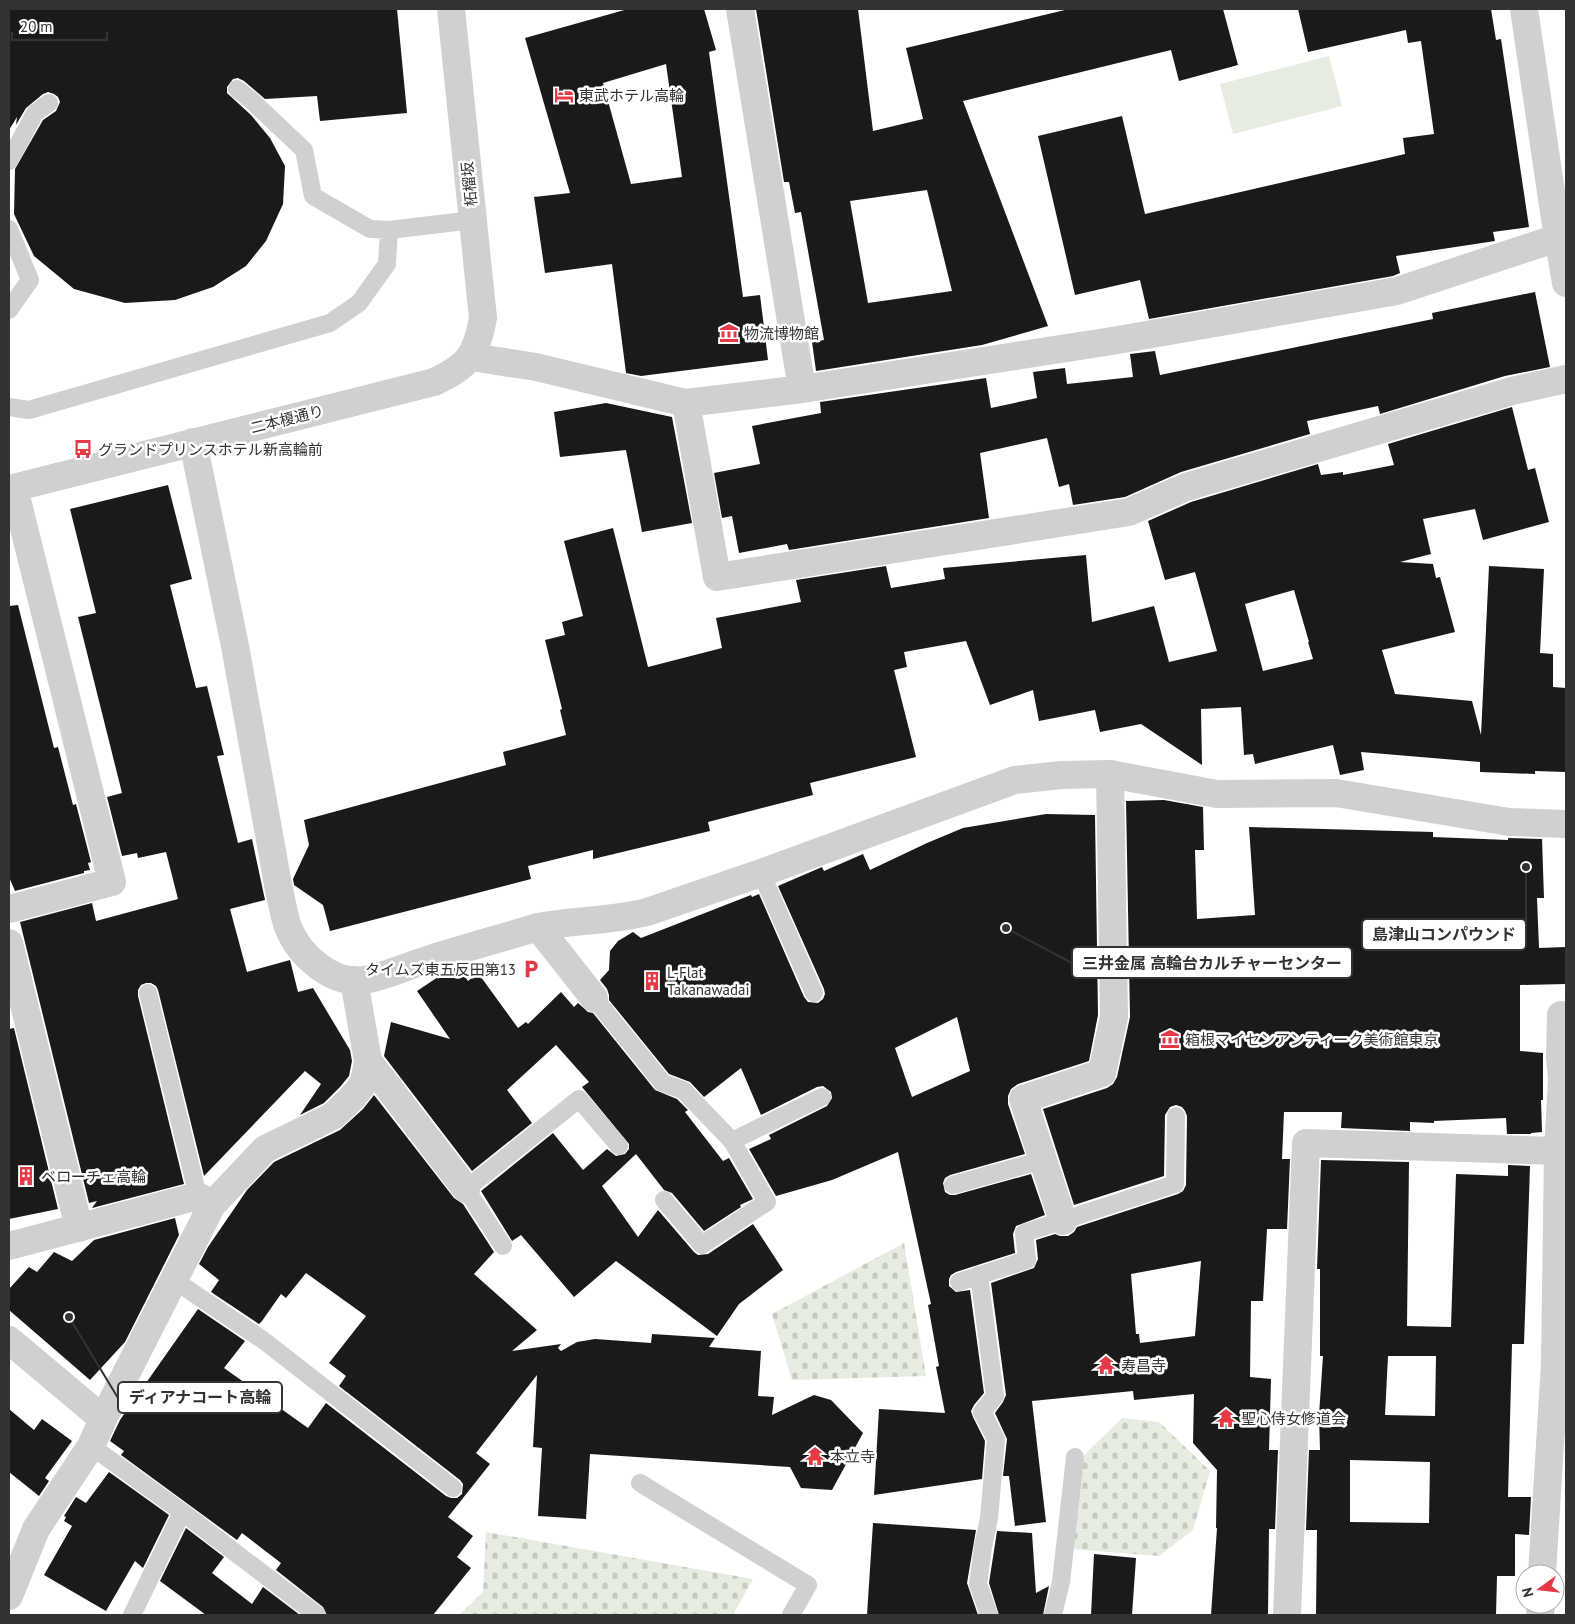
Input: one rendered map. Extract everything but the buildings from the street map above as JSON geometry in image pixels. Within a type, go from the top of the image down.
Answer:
[{"type":"street","name":"柘榴坂","points":[[451,9],[483,318],[479,340],[471,357]]},
{"type":"street","points":[[740,9],[802,389]]},
{"type":"street","points":[[1524,9],[1563,236],[1566,283]]},
{"type":"street","points":[[471,357],[536,367],[686,403],[802,389],[1112,341],[1397,291],[1563,236]]},
{"type":"street","name":"二本榎通り","points":[[12,489],[434,382],[454,372],[471,357]]},
{"type":"street","points":[[686,403],[717,577],[1129,512],[1186,487],[1512,390],[1566,379]]},
{"type":"street","points":[[193,442],[235,646],[279,890],[288,928],[309,959],[326,972],[344,980],[362,981],[386,975],[421,962],[538,927],[556,923],[634,915],[761,873],[1016,780],[1061,775],[1110,774],[1217,794],[1336,793],[1509,822],[1566,824]]},
{"type":"street","points":[[9,909],[112,882],[12,489]]},
{"type":"street","points":[[1063,1221],[1024,1098],[1102,1073],[1114,1017],[1110,774]]},
{"type":"street","points":[[538,927],[594,998]]},
{"type":"street","points":[[9,943],[17,1012],[79,1228]]},
{"type":"street","points":[[9,1246],[79,1228],[205,1200],[265,1149],[333,1116],[352,1098],[364,1083],[368,1061],[354,980]]},
{"type":"street","points":[[1543,1564],[1555,1363],[1558,1151],[1564,1076],[1560,1057],[1560,1015]]},
{"type":"street","points":[[368,1061],[466,1189]]},
{"type":"street","points":[[1287,1615],[1306,1143],[1558,1151]]},
{"type":"street","points":[[9,1596],[36,1529],[92,1446],[103,1419],[174,1280],[205,1200]]},
{"type":"street","points":[[9,1340],[103,1419]]},
{"type":"lane","points":[[237,89],[304,150],[313,196],[370,229],[389,230],[473,220]]},
{"type":"lane","points":[[9,161],[35,113],[49,103]]},
{"type":"lane","points":[[9,229],[30,280],[9,310]]},
{"type":"lane","points":[[9,407],[29,410],[330,322],[359,303],[387,264],[389,230]]},
{"type":"lane","points":[[761,873],[814,993]]},
{"type":"lane","points":[[148,993],[205,1200]]},
{"type":"lane","points":[[594,998],[663,1083],[683,1090],[732,1141],[767,1202],[702,1245],[664,1200]]},
{"type":"lane","points":[[732,1141],[822,1098]]},
{"type":"lane","points":[[503,1246],[466,1189],[579,1099],[619,1146]]},
{"type":"lane","points":[[959,1282],[1026,1260],[1024,1233],[1175,1184],[1176,1116]]},
{"type":"lane","points":[[953,1186],[1043,1160]]},
{"type":"lane","points":[[979,1275],[995,1396],[982,1412],[996,1440],[989,1518],[978,1584],[989,1615]]},
{"type":"lane","points":[[174,1280],[263,1340],[453,1488]]},
{"type":"lane","points":[[92,1446],[317,1615]]},
{"type":"lane","points":[[1053,1615],[1060,1582],[1075,1457]]},
{"type":"lane","points":[[640,1483],[808,1586],[791,1615]]},
{"type":"lane","points":[[132,1615],[182,1512]]},
{"type":"green space","points":[[1329,56],[1342,106],[1233,134],[1220,84]]},
{"type":"green space","points":[[904,1243],[926,1376],[792,1380],[772,1314]]},
{"type":"green space","points":[[1122,1418],[1159,1422],[1210,1471],[1193,1530],[1159,1556],[1070,1549],[1081,1458]]},
{"type":"green space","points":[[486,1532],[753,1579],[733,1615],[459,1615],[483,1592]]},
{"type":"place","name":"東武ホテル高輪","points":[[564,95]]},
{"type":"place","name":"物流博物館","points":[[729,333]]},
{"type":"place","name":"グランドプリンスホテル新高輪前","points":[[83,449]]},
{"type":"place","name":"島津山コンパウンド","points":[[1526,867]]},
{"type":"place","name":"三井金属 高輪台カルチャーセンター","points":[[1006,928]]},
{"type":"place","name":"タイムズ東五反田第13","points":[[531,969]]},
{"type":"place","name":"L-Flat Takanawadai","points":[[652,981]]},
{"type":"place","name":"箱根マイセンアンティーク美術館東京","points":[[1170,1039]]},
{"type":"place","name":"ベローチェ高輪","points":[[26,1176]]},
{"type":"place","name":"ディアナコート高輪","points":[[69,1317]]},
{"type":"place","name":"寿昌寺","points":[[1106,1365]]},
{"type":"place","name":"聖心侍女修道会","points":[[1226,1418]]},
{"type":"place","name":"本立寺","points":[[815,1456]]}]
